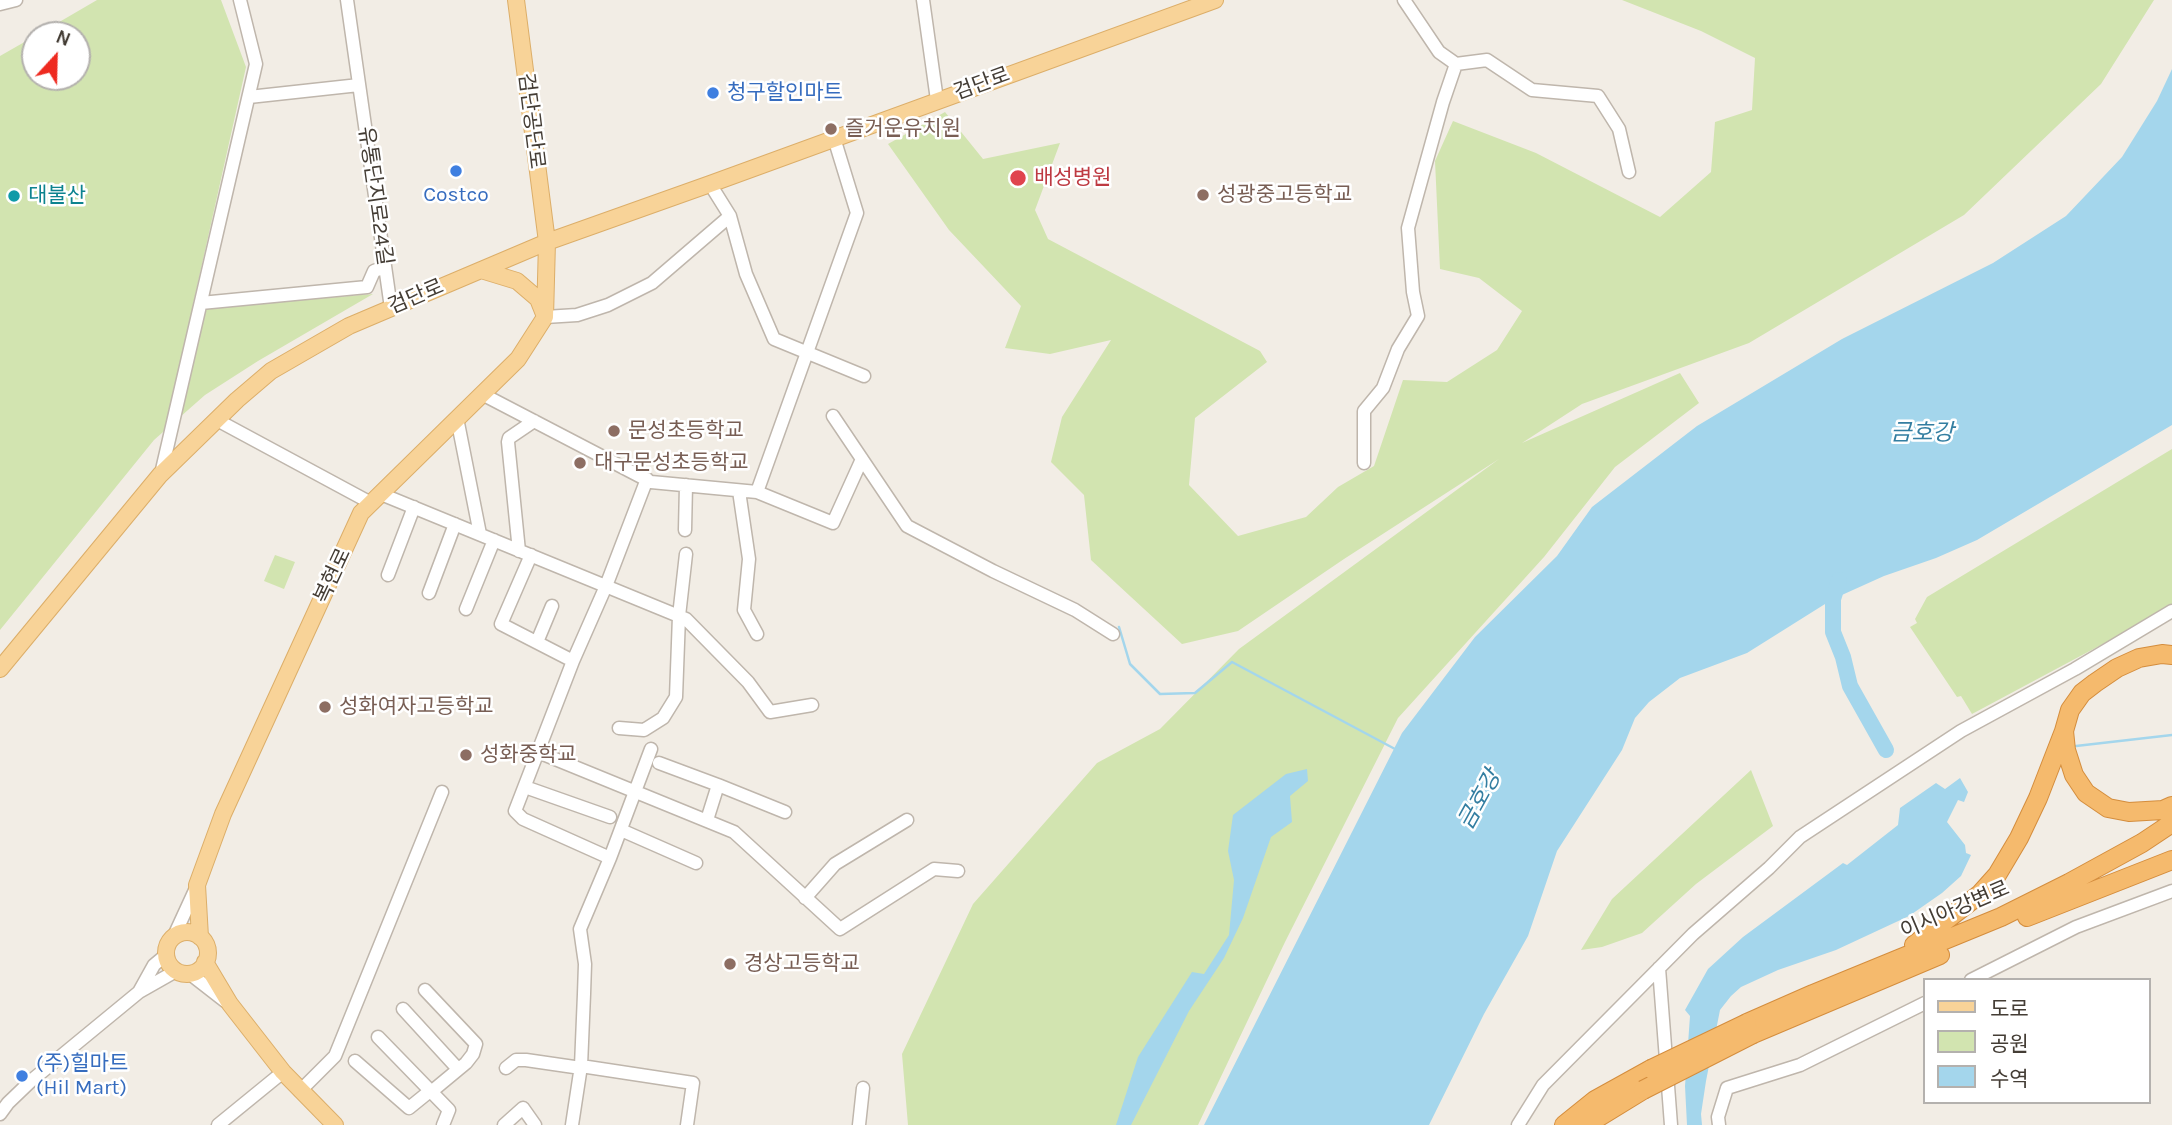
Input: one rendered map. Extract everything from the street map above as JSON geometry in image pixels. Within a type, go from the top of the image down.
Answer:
[{"type":"highway","points":[[1891,962],[1980,894],[1997,875],[2038,798],[2070,710],[2082,693],[2117,668],[2139,659],[2162,654],[2172,655]]},
{"type":"highway","points":[[2064,731],[2066,750],[2074,775],[2086,793],[2108,808],[2129,811],[2163,810],[2172,806]]},
{"type":"highway","name":"이시아강변로","points":[[1750,1029],[1891,962],[2012,911],[2069,883],[2172,823]]},
{"type":"highway","name":"이시아강변로","points":[[1750,1029],[2028,917],[2172,837]]},
{"type":"highway","points":[[2028,917],[2172,860]]},
{"type":"highway","points":[[1564,1125],[1595,1100],[1651,1069],[1750,1029]]},
{"type":"highway","points":[[1586,1125],[1750,1029]]},
{"type":"main road","name":"검단공단로","points":[[516,0],[547,242]]},
{"type":"main road","name":"검단로","points":[[0,669],[160,475],[271,371],[349,326],[547,242],[1215,0]]},
{"type":"main road","points":[[545,317],[547,242]]},
{"type":"main road","points":[[481,270],[517,281],[538,299],[545,317]]},
{"type":"main road","name":"복현로","points":[[197,885],[223,814],[361,513],[517,359],[545,317]]},
{"type":"main road","points":[[197,885],[200,937],[207,949],[205,962],[201,968],[183,972],[171,967],[166,955],[169,942],[174,936],[187,932],[200,937]]},
{"type":"main road","points":[[205,962],[230,1004],[283,1072],[335,1125]]},
{"type":"street","points":[[0,4],[16,0]]},
{"type":"street","name":"검단로","points":[[160,475],[257,64],[240,0]]},
{"type":"street","name":"유통단지로24길","points":[[346,0],[391,308]]},
{"type":"street","points":[[923,0],[937,100]]},
{"type":"street","points":[[1404,0],[1439,52],[1456,64],[1487,60],[1532,90],[1598,96],[1619,129],[1629,172]]},
{"type":"street","points":[[1364,463],[1364,411],[1383,388],[1398,349],[1418,316],[1413,292],[1408,228],[1456,64]]},
{"type":"street","points":[[249,97],[359,85]]},
{"type":"street","points":[[757,492],[857,213],[834,138]]},
{"type":"street","points":[[710,184],[730,216],[746,274],[774,340],[864,376]]},
{"type":"street","points":[[545,317],[577,315],[608,305],[652,283],[730,216]]},
{"type":"street","name":"검단로","points":[[201,303],[367,287],[374,271],[385,267]]},
{"type":"street","points":[[482,394],[647,479],[757,492],[834,523],[862,459]]},
{"type":"street","points":[[832,416],[907,526],[1075,610],[1113,634]]},
{"type":"street","points":[[457,418],[480,534]]},
{"type":"street","points":[[217,420],[376,498],[414,508],[455,524],[686,619],[748,682],[770,712],[812,705]]},
{"type":"street","points":[[534,421],[509,438],[508,443],[525,553],[501,624],[573,661]]},
{"type":"street","points":[[610,858],[523,819],[515,811],[647,479]]},
{"type":"street","points":[[685,530],[686,485]]},
{"type":"street","points":[[739,491],[749,559],[744,610],[757,634]]},
{"type":"street","points":[[388,575],[414,508]]},
{"type":"street","points":[[429,593],[455,524]]},
{"type":"street","points":[[466,609],[494,540]]},
{"type":"street","points":[[620,728],[644,730],[663,718],[676,697],[679,616],[686,554]]},
{"type":"street","points":[[537,642],[552,606]]},
{"type":"street","points":[[1518,1125],[1543,1085],[1693,934],[1769,869],[1800,837],[1961,731],[2075,669],[2172,611]]},
{"type":"street","points":[[572,1125],[581,1067],[585,964],[580,929],[651,749]]},
{"type":"street","points":[[538,752],[734,832],[840,929],[934,869],[958,871]]},
{"type":"street","points":[[659,762],[785,812]]},
{"type":"street","points":[[707,820],[718,785]]},
{"type":"street","points":[[524,787],[610,817]]},
{"type":"street","points":[[300,1091],[335,1056],[442,792]]},
{"type":"street","points":[[805,898],[835,864],[907,820]]},
{"type":"street","points":[[621,830],[696,863]]},
{"type":"street","points":[[174,936],[197,885]]},
{"type":"street","points":[[1975,978],[2076,928],[2172,891]]},
{"type":"street","points":[[139,992],[154,965],[166,955]]},
{"type":"street","points":[[1659,968],[1669,1124]]},
{"type":"street","points":[[0,1114],[8,1102],[32,1080],[139,992],[183,972],[230,1004]]},
{"type":"street","points":[[355,1061],[409,1108],[473,1054],[476,1044],[425,990]]},
{"type":"street","points":[[1718,1125],[1727,1088],[1800,1065],[1924,1003]]},
{"type":"street","points":[[403,1009],[458,1069]]},
{"type":"street","points":[[378,1037],[449,1110],[443,1125]]},
{"type":"street","points":[[506,1068],[516,1060],[526,1059],[693,1083],[687,1125]]},
{"type":"street","points":[[218,1125],[283,1072]]},
{"type":"street","points":[[859,1125],[863,1088]]},
{"type":"street","points":[[504,1125],[523,1108],[535,1125]]},
{"type":"green space","points":[[97,0],[221,0],[246,67],[192,309],[373,294],[205,395],[154,440],[0,630],[0,56],[21,44],[21,91],[91,91],[91,21],[61,21]]},
{"type":"green space","points":[[1622,0],[2154,0],[2101,84],[1964,215],[1749,343],[1582,404],[1522,443],[1680,373],[1699,403],[1615,467],[1544,557],[1398,718],[1285,942],[1198,1125],[908,1125],[902,1054],[973,904],[1097,763],[1160,729],[1239,649],[1499,459],[1238,631],[1182,644],[1091,560],[1084,495],[1051,462],[1062,417],[1111,340],[1050,354],[1005,348],[1021,306],[949,230],[888,144],[945,112],[983,159],[1060,143],[1035,210],[1048,239],[1260,351],[1267,362],[1195,418],[1189,485],[1238,536],[1306,517],[1338,487],[1374,466],[1403,380],[1447,382],[1497,350],[1522,311],[1479,278],[1440,269],[1435,161],[1453,121],[1536,153],[1660,217],[1711,172],[1715,122],[1752,110],[1755,58],[1701,31]]},
{"type":"green space","points":[[2172,449],[2172,607],[1972,714],[1961,696],[1957,697],[1910,627],[1917,623],[1915,619],[1927,597]]},
{"type":"green space","points":[[275,555],[295,562],[284,589],[264,581]]},
{"type":"green space","points":[[1751,770],[1773,826],[1696,884],[1642,933],[1602,947],[1581,950],[1612,899]]},
{"type":"water","name":"금호강","points":[[2172,69],[2172,425],[1977,540],[1833,599],[1747,653],[1680,678],[1649,702],[1635,718],[1622,750],[1557,851],[1528,936],[1484,1014],[1429,1125],[1204,1125],[1402,733],[1475,637],[1557,556],[1592,507],[1697,426],[1842,339],[1993,263],[2066,216],[2122,157],[2157,101]]},
{"type":"water","points":[[1307,769],[1308,781],[1290,796],[1292,822],[1271,837],[1243,918],[1224,958],[1189,1011],[1131,1125],[1116,1125],[1138,1057],[1192,972],[1204,974],[1229,935],[1234,880],[1228,851],[1233,815],[1286,774]]},
{"type":"water","points":[[1960,778],[1968,792],[1964,802],[1958,800],[1947,822],[1965,845],[1966,853],[1971,855],[1961,876],[1909,916],[1836,950],[1778,970],[1741,987],[1731,996],[1720,1010],[1706,1081],[1702,1125],[1687,1125],[1685,1086],[1690,1016],[1685,1010],[1708,969],[1743,937],[1843,863],[1847,865],[1898,825],[1900,808],[1936,783],[1945,789]]},
{"type":"waterway","points":[[1839,580],[1833,599],[1833,632],[1850,686],[1886,750]]},
{"type":"waterway","points":[[1119,627],[1130,664],[1160,694],[1195,693],[1232,662],[1395,749]]},
{"type":"waterway","points":[[2076,746],[2172,735]]},
{"type":"place","name":"청구할인마트","points":[[713,93]]},
{"type":"place","name":"즐거운유치원","points":[[831,129]]},
{"type":"place","name":"Costco","points":[[456,171]]},
{"type":"place","name":"배성병원","points":[[1018,178]]},
{"type":"place","name":"성광중고등학교","points":[[1203,195]]},
{"type":"place","name":"대불산","points":[[14,196]]},
{"type":"place","name":"문성초등학교","points":[[614,431]]},
{"type":"place","name":"대구문성초등학교","points":[[580,463]]},
{"type":"place","name":"성화여자고등학교","points":[[325,707]]},
{"type":"place","name":"성화중학교","points":[[466,755]]},
{"type":"place","name":"경상고등학교","points":[[730,964]]},
{"type":"place","name":"(주)힐마트 (Hil Mart)","points":[[22,1076]]}]
